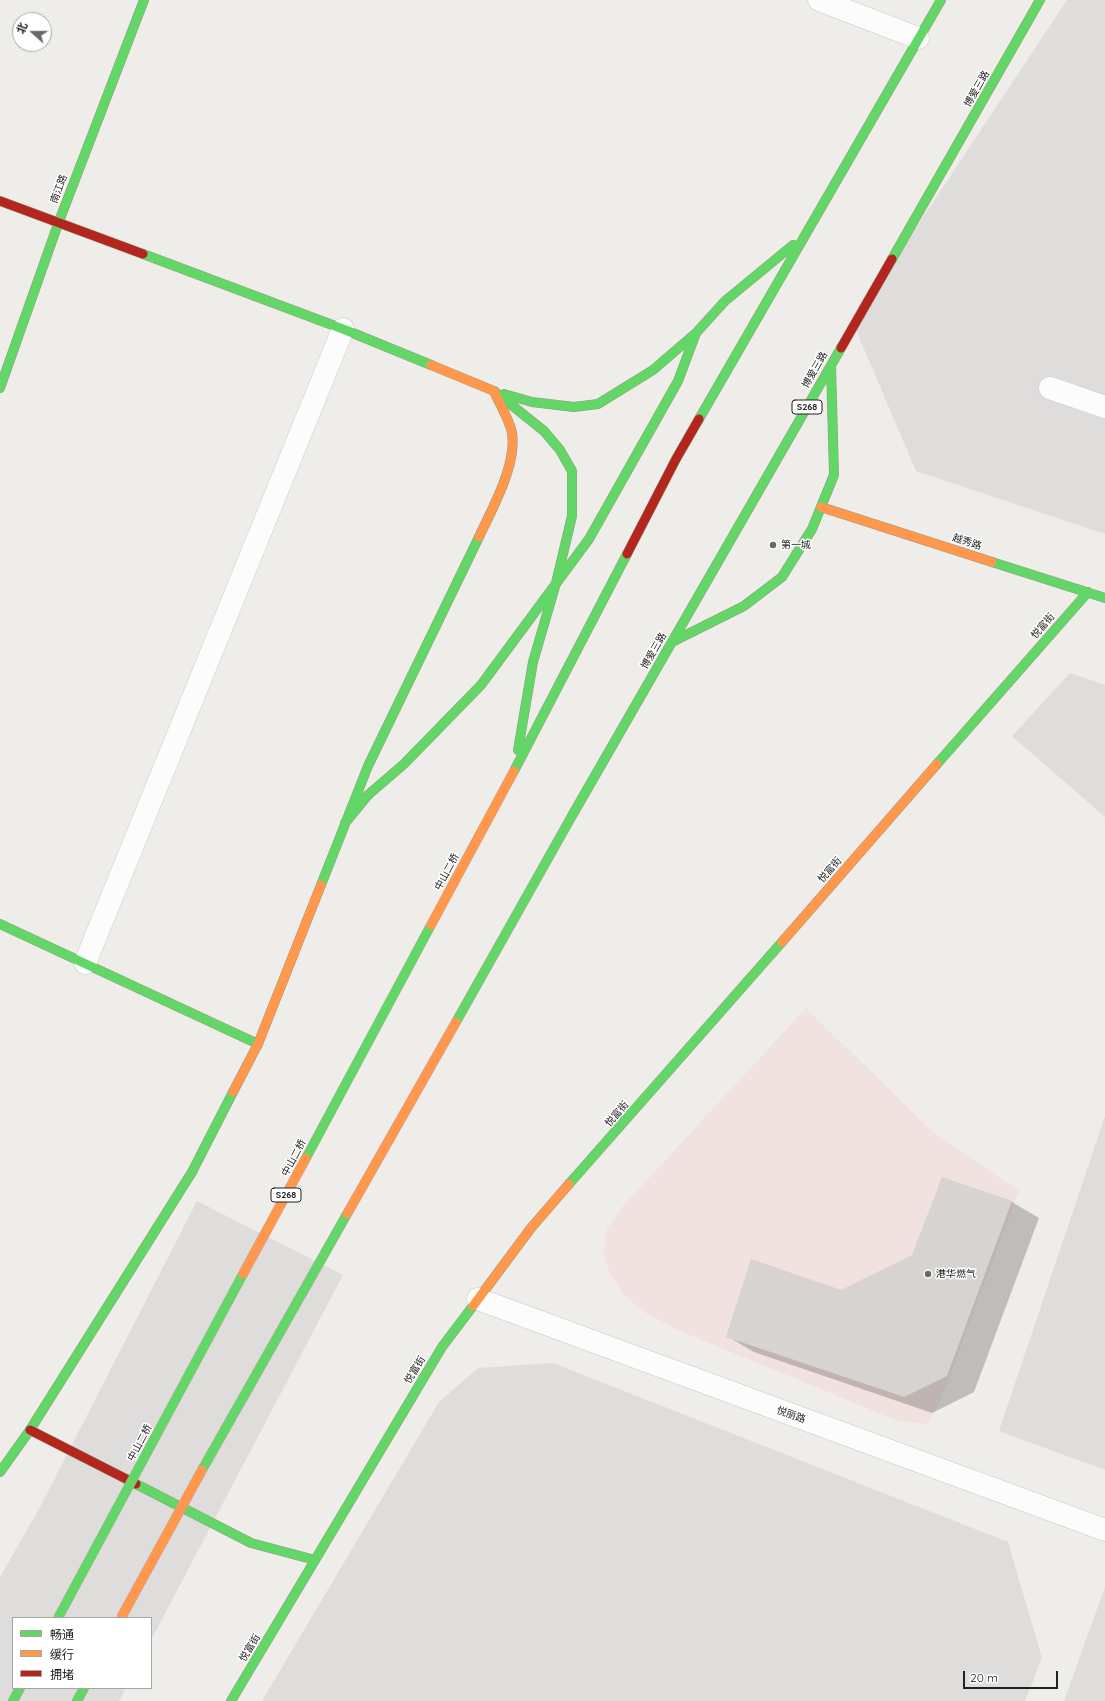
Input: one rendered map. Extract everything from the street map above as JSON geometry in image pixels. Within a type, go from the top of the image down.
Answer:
[{"type":"main road","name":"南江路","points":[[0,388],[58,224],[144,0]]},
{"type":"main road","name":"S268","points":[[514,771],[676,459],[941,0]]},
{"type":"main road","name":"博爱三路","points":[[122,1617],[161,1543],[573,814],[1040,0]]},
{"type":"main road","points":[[0,201],[58,224],[343,329],[494,391],[532,402],[574,408],[598,404],[653,370],[696,333],[725,301],[804,235]]},
{"type":"main road","points":[[345,823],[368,795],[404,764],[481,685],[589,539],[678,381],[696,333]]},
{"type":"main road","points":[[672,642],[744,606],[782,578],[812,529],[834,475],[831,365]]},
{"type":"main road","points":[[494,391],[544,431],[560,450],[572,471],[572,516],[556,583],[532,662],[514,771]]},
{"type":"main road","points":[[0,1472],[30,1430],[192,1172],[258,1044],[368,766],[502,489],[510,462],[512,433],[494,391]]},
{"type":"main road","name":"越秀路","points":[[821,507],[1105,598]]},
{"type":"main road","name":"悦富街","points":[[231,1701],[442,1346],[531,1228],[1088,592]]},
{"type":"main road","name":"中山二桥","points":[[59,1617],[514,771]]},
{"type":"main road","points":[[0,924],[258,1044]]},
{"type":"main road","points":[[30,1430],[251,1543],[315,1560]]},
{"type":"main road","points":[[13,1701],[19,1689]]},
{"type":"main road","points":[[78,1701],[84,1689]]},
{"type":"street","points":[[819,0],[918,38]]},
{"type":"street","points":[[85,964],[343,329]]},
{"type":"street","points":[[1050,388],[1105,408]]},
{"type":"street","name":"悦丽路","points":[[478,1299],[1105,1530]]},
{"type":"shaded area","points":[[1067,0],[1105,0],[1105,534],[916,471],[853,323]]},
{"type":"shaded area","points":[[1070,673],[1105,685],[1105,817],[1012,736]]},
{"type":"shaded area","name":"港华燃气","points":[[806,1008],[934,1133],[1019,1191],[939,1404],[927,1424],[898,1421],[680,1331],[644,1312],[623,1294],[610,1274],[604,1252],[607,1229],[623,1206]]},
{"type":"shaded area","points":[[1105,1116],[1105,1470],[999,1431]]},
{"type":"shaded area","points":[[553,1363],[1008,1542],[1042,1658],[1025,1701],[262,1701],[439,1402],[478,1368]]},
{"type":"shaded area","points":[[1105,1587],[1105,1701],[1064,1701]]},
{"type":"pier","points":[[197,1201],[343,1275],[152,1638],[152,1617],[12,1617],[12,1689],[125,1689],[119,1701],[0,1701],[0,1577],[39,1509]]},
{"type":"building","name":"港华燃气","points":[[942,1177],[1012,1201],[947,1376],[904,1397],[726,1337],[751,1259],[841,1290],[912,1255]]},
{"type":"traffic: fast","points":[[0,388],[58,224],[144,0]]},
{"type":"traffic: fast","points":[[699,419],[941,0]]},
{"type":"traffic: fast","points":[[892,259],[1040,0]]},
{"type":"traffic: fast","points":[[504,394],[532,402],[574,407],[598,404],[653,370],[696,333],[725,301],[793,245]]},
{"type":"traffic: fast","points":[[143,254],[343,329],[431,365]]},
{"type":"traffic: fast","points":[[345,823],[368,795],[404,764],[481,685],[589,539],[678,381],[696,333]]},
{"type":"traffic: fast","points":[[573,814],[841,348]]},
{"type":"traffic: fast","points":[[672,642],[744,606],[782,577],[812,529],[834,475],[831,366]]},
{"type":"traffic: fast","points":[[494,391],[544,431],[560,450],[572,471],[572,516],[556,583],[533,662],[518,750]]},
{"type":"traffic: fast","points":[[321,885],[368,766],[479,537]]},
{"type":"traffic: fast","points":[[514,771],[627,554]]},
{"type":"traffic: fast","points":[[992,562],[1105,598]]},
{"type":"traffic: fast","points":[[937,764],[1088,592]]},
{"type":"traffic: fast","points":[[456,1022],[573,814]]},
{"type":"traffic: fast","points":[[0,924],[258,1044]]},
{"type":"traffic: fast","points":[[306,1158],[431,925]]},
{"type":"traffic: fast","points":[[569,1184],[782,942]]},
{"type":"traffic: fast","points":[[0,1472],[30,1430],[192,1172],[233,1092]]},
{"type":"traffic: fast","points":[[202,1470],[347,1214]]},
{"type":"traffic: fast","points":[[59,1617],[243,1274]]},
{"type":"traffic: fast","points":[[231,1701],[442,1347],[473,1306]]},
{"type":"traffic: fast","points":[[136,1484],[251,1543],[315,1560]]},
{"type":"traffic: fast","points":[[13,1701],[19,1689]]},
{"type":"traffic: fast","points":[[77,1701],[83,1689]]},
{"type":"traffic: slow","points":[[431,365],[494,391],[511,428],[513,446],[507,473],[479,537]]},
{"type":"traffic: slow","points":[[821,507],[992,562]]},
{"type":"traffic: slow","points":[[782,942],[937,764]]},
{"type":"traffic: slow","points":[[431,925],[514,771]]},
{"type":"traffic: slow","points":[[233,1092],[258,1044],[321,885]]},
{"type":"traffic: slow","points":[[347,1214],[456,1022]]},
{"type":"traffic: slow","points":[[243,1274],[306,1158]]},
{"type":"traffic: slow","points":[[473,1306],[531,1228],[569,1184]]},
{"type":"traffic: slow","points":[[122,1617],[202,1470]]},
{"type":"traffic: jam","points":[[0,201],[143,254]]},
{"type":"traffic: jam","points":[[841,348],[892,259]]},
{"type":"traffic: jam","points":[[627,554],[676,459],[699,419]]},
{"type":"traffic: jam","points":[[30,1430],[136,1484]]},
{"type":"place","name":"第一城","points":[[773,545]]},
{"type":"place","name":"港华燃气","points":[[928,1274]]}]
